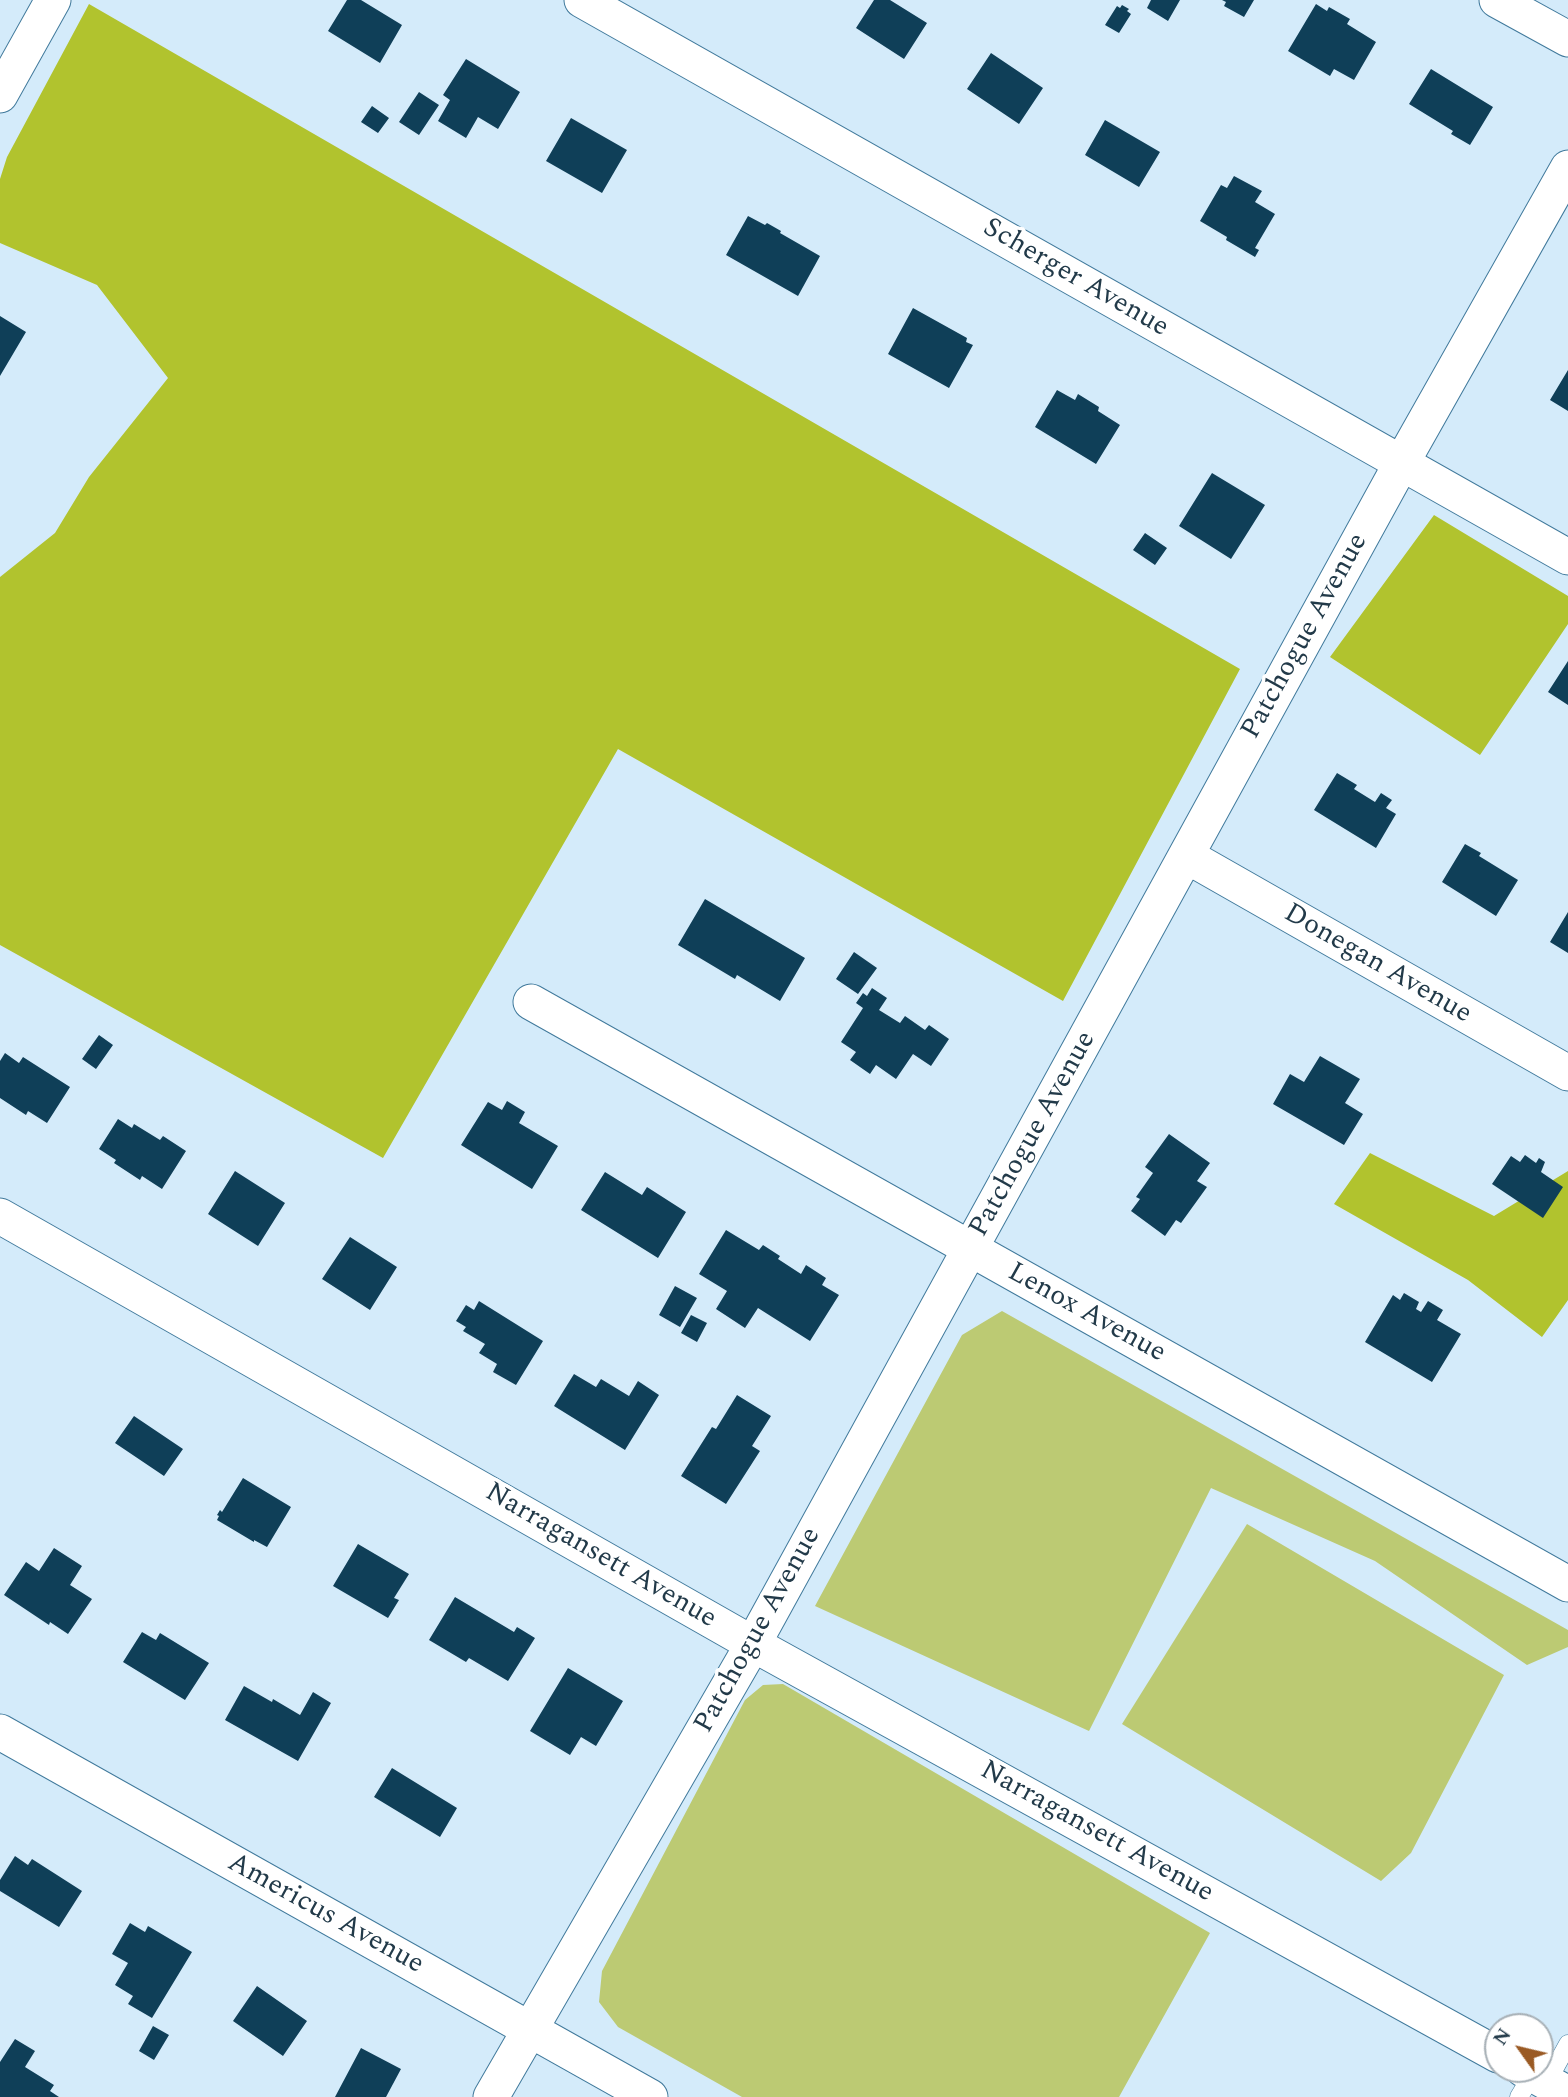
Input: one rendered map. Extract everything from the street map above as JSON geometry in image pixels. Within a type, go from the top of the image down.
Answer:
[{"type":"street","points":[[0,95],[53,0]]},
{"type":"street","name":"Scherger Avenue","points":[[582,0],[1568,557]]},
{"type":"street","points":[[1497,0],[1568,39]]},
{"type":"street","name":"Patchogue Avenue","points":[[491,2097],[753,1644],[1401,464],[1568,168]]},
{"type":"street","name":"Donegan Avenue","points":[[1187,856],[1568,1073]]},
{"type":"street","name":"Lenox Avenue","points":[[531,1002],[1568,1584]]},
{"type":"street","name":"Narragansett Avenue","points":[[0,1216],[753,1644],[1484,2047]]},
{"type":"street","name":"Americus Avenue","points":[[0,1732],[650,2097]]},
{"type":"lane","points":[[1554,2062],[1568,2043]]},
{"type":"green space","points":[[89,4],[1240,669],[1063,1001],[618,749],[383,1158],[0,945],[0,577],[55,533],[89,477],[168,378],[97,285],[0,243],[0,179],[7,157]]},
{"type":"green space","points":[[1434,515],[1568,596],[1568,624],[1480,755],[1330,657]]},
{"type":"green space","points":[[1370,1153],[1494,1216],[1568,1171],[1568,1300],[1542,1337],[1468,1280],[1334,1204]]},
{"type":"green space","points":[[1002,1311],[1568,1630],[1568,1647],[1527,1665],[1375,1561],[1211,1488],[1089,1731],[815,1606],[962,1335]]},
{"type":"green space","points":[[1247,1524],[1504,1675],[1411,1853],[1381,1881],[1122,1724]]},
{"type":"green space","points":[[783,1684],[1210,1933],[1119,2097],[742,2097],[618,2027],[599,2002],[602,1971],[745,1700],[763,1685]]},
{"type":"building","points":[[347,0],[361,0],[402,25],[380,63],[328,31]]},
{"type":"building","points":[[874,0],[890,0],[927,23],[904,59],[856,28]]},
{"type":"building","points":[[1151,0],[1180,0],[1168,21],[1147,8]]},
{"type":"building","points":[[1222,0],[1254,0],[1244,17],[1224,6],[1226,2]]},
{"type":"building","points":[[1316,4],[1327,11],[1329,7],[1350,19],[1347,24],[1376,42],[1354,80],[1334,69],[1330,76],[1288,51]]},
{"type":"building","points":[[1122,5],[1129,9],[1127,11],[1131,14],[1119,33],[1105,25],[1117,6],[1120,8]]},
{"type":"building","points":[[991,53],[1043,88],[1019,124],[967,89]]},
{"type":"building","points":[[466,59],[520,92],[498,129],[478,117],[466,138],[438,121],[450,100],[443,95]]},
{"type":"building","points":[[1431,69],[1493,107],[1470,145],[1451,134],[1453,131],[1409,104]]},
{"type":"building","points":[[419,92],[439,105],[419,135],[399,122]]},
{"type":"building","points":[[372,106],[389,118],[378,133],[361,122]]},
{"type":"building","points":[[571,118],[627,150],[602,193],[546,161]]},
{"type":"building","points":[[1105,120],[1160,152],[1139,187],[1085,155]]},
{"type":"building","points":[[1234,176],[1262,191],[1255,202],[1275,214],[1255,248],[1259,250],[1255,257],[1200,221],[1221,185],[1227,188]]},
{"type":"building","points":[[748,216],[765,225],[767,223],[820,256],[798,296],[726,255]]},
{"type":"building","points":[[913,308],[967,338],[966,342],[973,345],[949,388],[888,354]]},
{"type":"building","points":[[0,316],[26,332],[0,376]]},
{"type":"building","points":[[1568,370],[1568,411],[1550,400]]},
{"type":"building","points":[[1057,390],[1075,400],[1078,394],[1120,425],[1096,464],[1035,427]]},
{"type":"building","points":[[1212,473],[1265,505],[1231,559],[1179,526]]},
{"type":"building","points":[[1145,533],[1167,548],[1155,565],[1133,550]]},
{"type":"building","points":[[1568,661],[1568,705],[1548,692]]},
{"type":"building","points":[[1337,773],[1357,785],[1354,789],[1375,802],[1381,793],[1392,800],[1386,808],[1396,814],[1376,848],[1314,810]]},
{"type":"building","points":[[1465,844],[1518,880],[1496,916],[1442,882]]},
{"type":"building","points":[[705,899],[805,958],[780,1001],[737,975],[735,979],[678,945]]},
{"type":"building","points":[[1568,912],[1568,953],[1550,942]]},
{"type":"building","points":[[854,952],[877,968],[858,994],[836,979]]},
{"type":"building","points":[[872,988],[887,998],[879,1010],[900,1023],[905,1016],[925,1030],[929,1025],[949,1039],[931,1066],[913,1054],[896,1079],[876,1065],[870,1074],[850,1060],[856,1052],[841,1042],[863,1008],[856,1003],[863,993],[867,996]]},
{"type":"building","points":[[99,1035],[113,1045],[96,1069],[82,1059]]},
{"type":"building","points":[[5,1053],[19,1063],[23,1057],[70,1087],[47,1123],[28,1111],[26,1115],[0,1098],[0,1061]]},
{"type":"building","points":[[1320,1056],[1360,1079],[1345,1103],[1363,1114],[1344,1145],[1273,1104],[1290,1074],[1304,1082]]},
{"type":"building","points":[[507,1101],[525,1112],[519,1123],[558,1146],[532,1189],[461,1145],[488,1102],[502,1110]]},
{"type":"building","points":[[118,1119],[132,1128],[134,1124],[160,1140],[163,1136],[186,1151],[162,1189],[142,1176],[140,1180],[114,1163],[116,1160],[99,1149]]},
{"type":"building","points":[[1169,1134],[1210,1163],[1197,1181],[1207,1187],[1181,1223],[1176,1220],[1165,1236],[1131,1211],[1140,1199],[1136,1197],[1153,1173],[1145,1167]]},
{"type":"building","points":[[1525,1155],[1536,1163],[1539,1158],[1545,1162],[1541,1172],[1563,1187],[1543,1218],[1492,1184],[1511,1156],[1520,1162]]},
{"type":"building","points":[[235,1171],[285,1203],[258,1246],[208,1214]]},
{"type":"building","points":[[605,1172],[642,1195],[647,1187],[686,1212],[658,1258],[581,1210]]},
{"type":"building","points":[[726,1230],[759,1250],[763,1245],[801,1274],[806,1265],[826,1278],[822,1285],[839,1295],[810,1341],[758,1308],[745,1328],[716,1309],[727,1291],[699,1274]]},
{"type":"building","points":[[350,1237],[397,1267],[370,1310],[322,1279]]},
{"type":"building","points":[[675,1286],[697,1298],[680,1327],[659,1315]]},
{"type":"building","points":[[1404,1293],[1419,1302],[1416,1309],[1421,1312],[1428,1301],[1443,1310],[1437,1320],[1461,1334],[1432,1382],[1365,1342],[1393,1295],[1400,1300]]},
{"type":"building","points":[[479,1301],[543,1341],[516,1385],[493,1372],[497,1364],[479,1353],[485,1344],[463,1331],[466,1327],[456,1321],[466,1305],[474,1310]]},
{"type":"building","points":[[691,1315],[707,1323],[697,1342],[681,1333]]},
{"type":"building","points":[[574,1374],[596,1387],[601,1379],[629,1396],[638,1381],[659,1395],[625,1450],[554,1406]]},
{"type":"building","points":[[737,1395],[771,1416],[752,1446],[760,1451],[726,1504],[681,1476],[712,1427],[716,1429]]},
{"type":"building","points":[[134,1416],[183,1449],[164,1476],[115,1443]]},
{"type":"building","points":[[243,1478],[291,1507],[267,1547],[217,1520],[220,1510],[222,1512]]},
{"type":"building","points":[[358,1544],[409,1574],[394,1598],[399,1600],[388,1618],[333,1586]]},
{"type":"building","points":[[54,1548],[82,1566],[70,1585],[92,1599],[68,1634],[50,1622],[49,1625],[4,1595],[26,1562],[39,1571]]},
{"type":"building","points":[[455,1597],[514,1632],[517,1627],[535,1638],[508,1681],[469,1658],[466,1662],[429,1640]]},
{"type":"building","points":[[142,1632],[156,1640],[160,1633],[209,1663],[185,1700],[123,1662]]},
{"type":"building","points":[[568,1668],[623,1701],[596,1746],[581,1737],[570,1755],[530,1731]]},
{"type":"building","points":[[244,1686],[300,1715],[313,1692],[331,1703],[298,1761],[225,1720]]},
{"type":"building","points":[[392,1768],[457,1808],[440,1837],[374,1797]]},
{"type":"building","points":[[15,1856],[28,1865],[32,1859],[82,1891],[59,1927],[0,1891],[0,1880]]},
{"type":"building","points":[[130,1923],[145,1932],[148,1926],[192,1952],[152,2018],[128,2004],[133,1996],[115,1985],[128,1963],[112,1954]]},
{"type":"building","points":[[257,1986],[307,2021],[283,2056],[233,2021]]},
{"type":"building","points":[[153,2026],[169,2035],[154,2060],[139,2051]]},
{"type":"building","points":[[15,2039],[35,2051],[25,2067],[54,2085],[50,2091],[59,2097],[0,2097],[0,2062]]},
{"type":"building","points":[[361,2048],[401,2069],[386,2097],[335,2097]]}]
